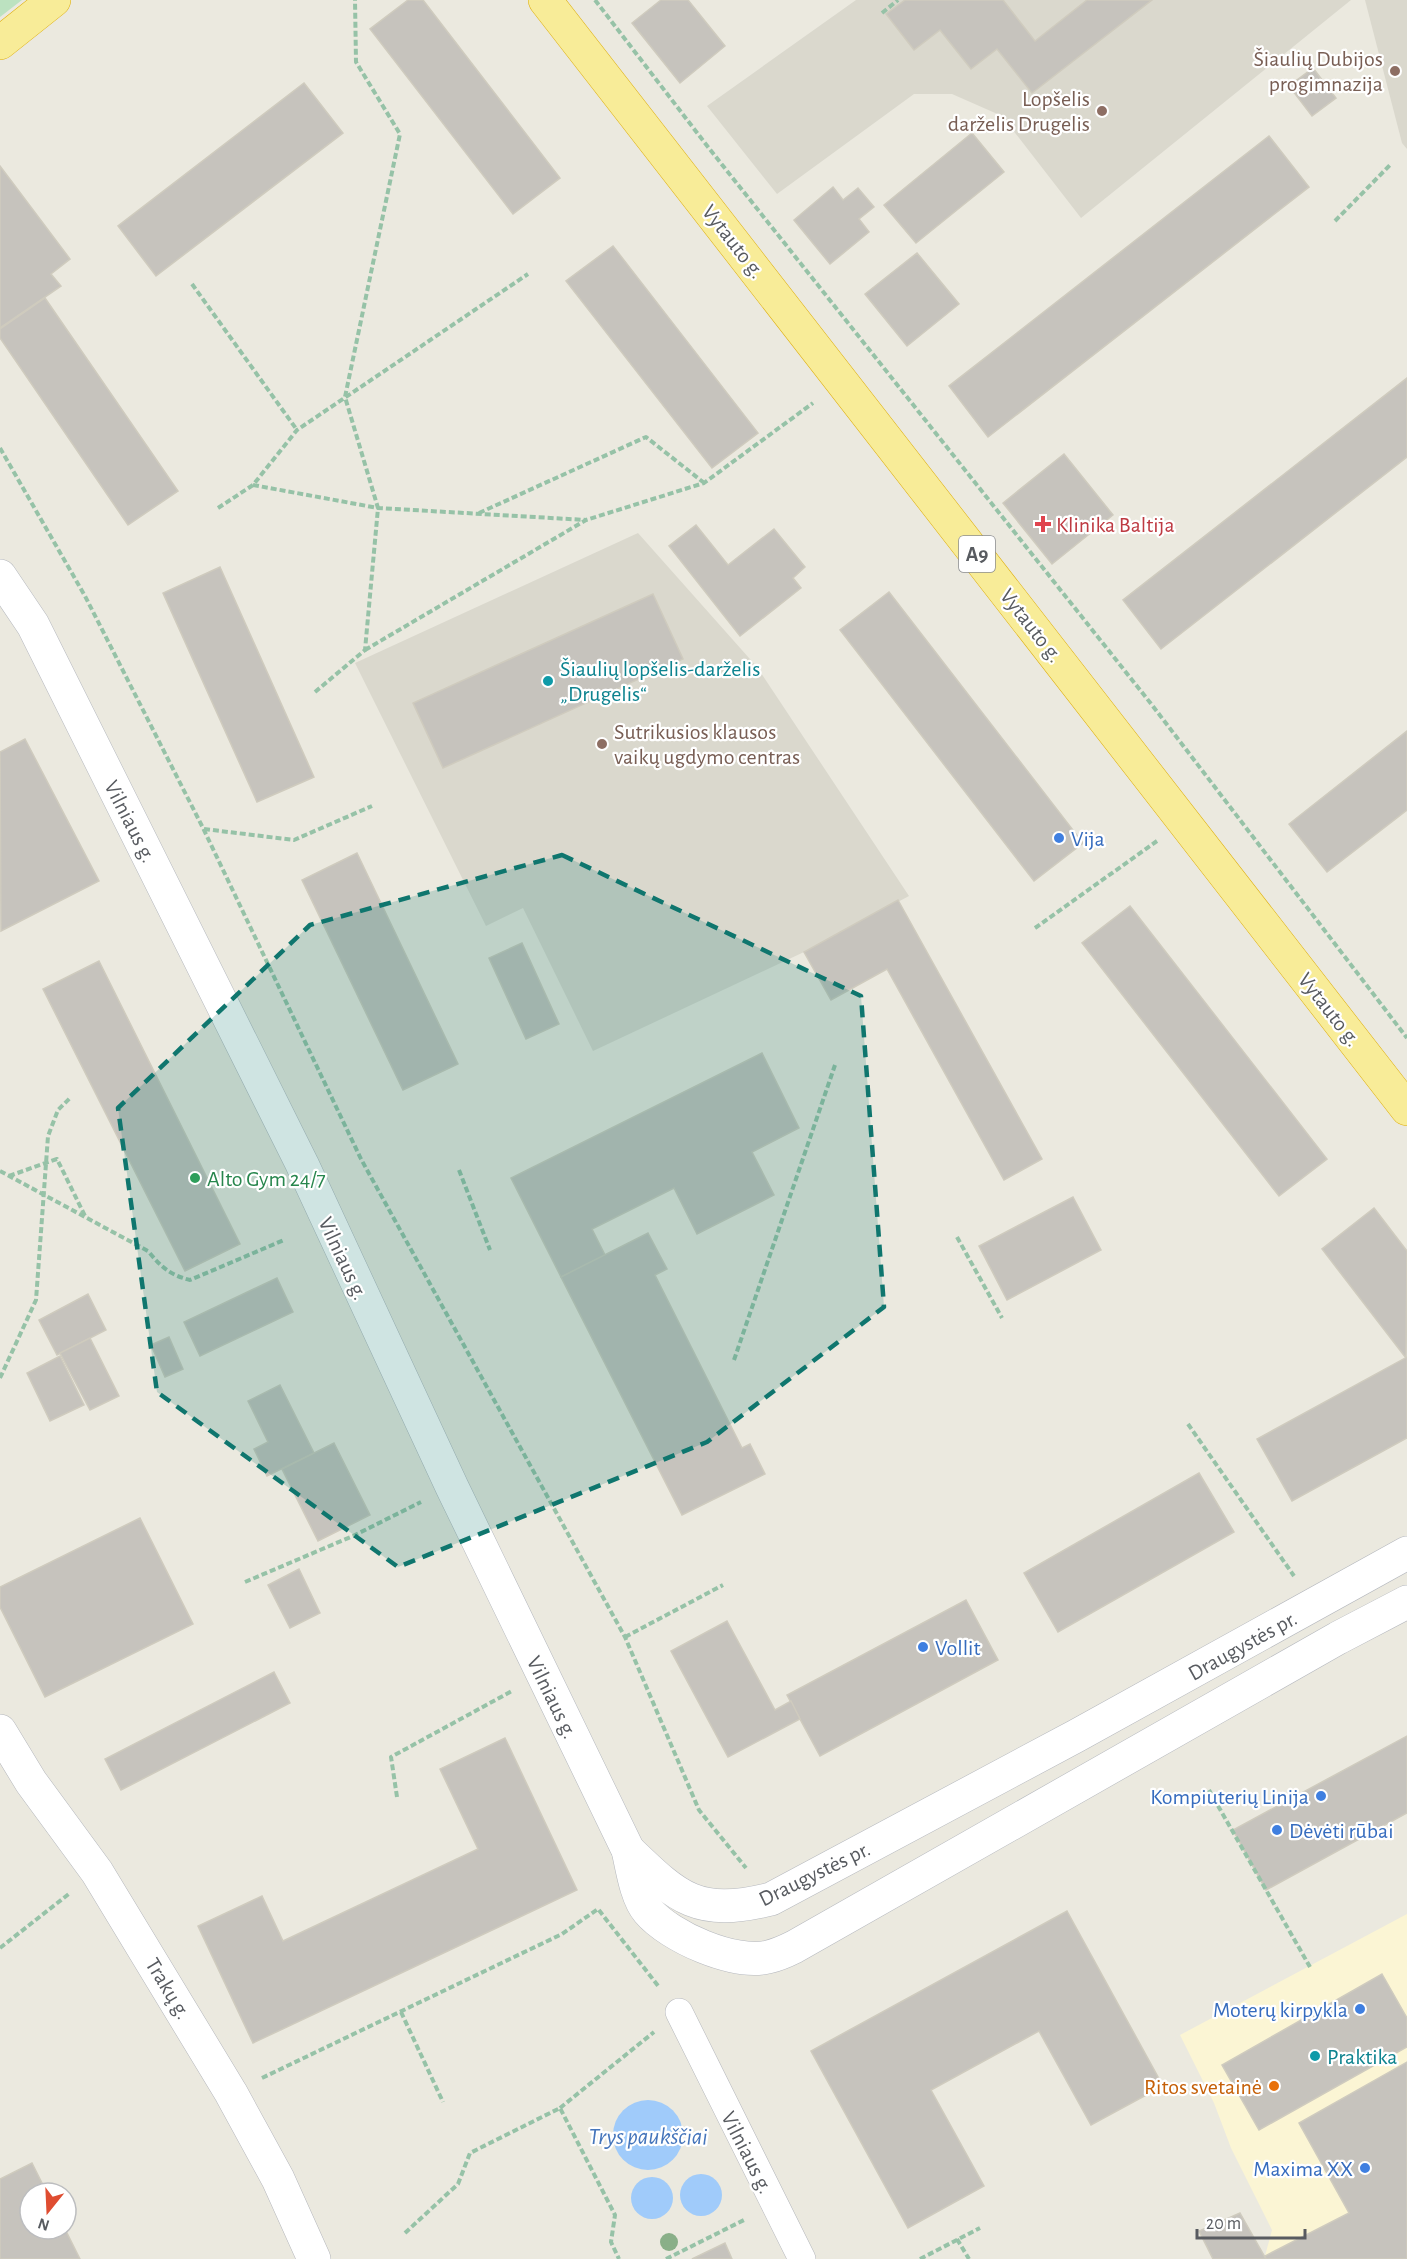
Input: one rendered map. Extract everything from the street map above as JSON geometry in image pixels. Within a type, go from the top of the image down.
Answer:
[{"type":"highway","points":[[0,43],[54,0]]},
{"type":"highway","name":"Vytauto g.","points":[[546,0],[1407,1109]]},
{"type":"main road","name":"Vilniaus g.","points":[[0,576],[33,625],[275,1111],[452,1487],[628,1850]]},
{"type":"main road","name":"Draugystės pr.","points":[[628,1850],[666,1886],[699,1903],[741,1906],[771,1899],[1076,1736],[1407,1553]]},
{"type":"main road","name":"Draugystės pr.","points":[[628,1850],[646,1910],[673,1934],[707,1948],[739,1956],[767,1958],[794,1947],[1338,1638],[1407,1602]]},
{"type":"main road","name":"Trakų g.","points":[[0,1731],[32,1782],[97,1872],[231,2093],[278,2179],[314,2259]]},
{"type":"street","name":"Vilniaus g.","points":[[679,2012],[802,2259]]},
{"type":"path","points":[[355,0],[356,62],[400,134],[345,398],[378,508],[364,650]]},
{"type":"path","points":[[595,0],[708,147],[1152,705],[1407,1038]]},
{"type":"path","points":[[882,13],[898,0]]},
{"type":"path","points":[[1335,221],[1389,165]]},
{"type":"path","points":[[218,508],[253,485],[297,430],[528,274]]},
{"type":"path","points":[[192,284],[297,430]]},
{"type":"path","points":[[315,692],[364,650],[586,520],[704,483],[843,381]]},
{"type":"path","points":[[478,513],[646,437],[704,483]]},
{"type":"path","points":[[0,447],[85,596],[203,828],[361,1159],[625,1637],[699,1810],[771,1899]]},
{"type":"path","points":[[253,485],[378,508],[586,520]]},
{"type":"path","points":[[203,828],[294,840],[372,806]]},
{"type":"path","points":[[1035,928],[1138,853],[1186,823]]},
{"type":"path","points":[[734,1360],[835,1065]]},
{"type":"path","points":[[0,1378],[36,1300],[48,1136],[58,1110],[71,1097]]},
{"type":"path","points":[[9,1176],[57,1159],[85,1217]]},
{"type":"path","points":[[459,1170],[490,1250]]},
{"type":"path","points":[[0,1171],[148,1251],[163,1269],[175,1276],[190,1280],[284,1240]]},
{"type":"path","points":[[957,1237],[1002,1318]]},
{"type":"path","points":[[1188,1424],[1314,1605]]},
{"type":"path","points":[[244,1582],[353,1536],[452,1487]]},
{"type":"path","points":[[625,1637],[723,1585]]},
{"type":"path","points":[[397,1797],[391,1757],[542,1675]]},
{"type":"path","points":[[1209,1790],[1310,1967]]},
{"type":"path","points":[[0,1947],[97,1872]]},
{"type":"path","points":[[231,2093],[562,1934],[598,1909],[679,2012],[560,2108],[470,2153],[458,2184],[405,2233]]},
{"type":"path","points":[[401,2012],[443,2102]]},
{"type":"path","points":[[560,2108],[615,2215],[611,2242],[618,2259]]},
{"type":"path","points":[[666,2259],[775,2204]]},
{"type":"path","points":[[920,2259],[980,2228]]},
{"type":"path","points":[[957,2240],[969,2259]]},
{"type":"highlighted area","points":[[562,855],[861,996],[884,1307],[707,1442],[398,1567],[157,1392],[118,1108],[310,925]]},
{"type":"shaded area","name":"Lopšelis darželis Drugelis","points":[[856,0],[1351,0],[1081,218],[1002,116],[952,94],[914,94],[777,194],[707,106]]},
{"type":"shaded area","name":"Šiaulių Dubijos progimnazija","points":[[1365,0],[1407,0],[1407,149],[1402,143]]},
{"type":"shaded area","name":"Sutrikusios klausos vaikų ugdymo centras","points":[[638,533],[757,667],[909,896],[804,952],[593,1051],[523,908],[486,926],[355,663]]},
{"type":"shaded area","points":[[1407,1914],[1407,2259],[1266,2259],[1272,2230],[1231,2148],[1214,2103],[1180,2035]]},
{"type":"green space","points":[[0,0],[22,0],[0,17]]},
{"type":"water","name":"Trys paukščiai","points":[[648,2100],[661,2103],[673,2110],[680,2122],[683,2135],[680,2148],[673,2160],[661,2167],[648,2170],[635,2167],[623,2160],[616,2148],[613,2135],[616,2122],[623,2110],[635,2103]]},
{"type":"water","points":[[701,2174],[709,2175],[716,2180],[721,2187],[721,2203],[716,2210],[709,2215],[701,2216],[693,2215],[686,2210],[681,2203],[680,2195],[681,2187],[686,2180],[693,2175]]},
{"type":"water","points":[[652,2177],[660,2178],[667,2183],[672,2190],[672,2206],[667,2213],[660,2218],[652,2219],[644,2218],[637,2213],[632,2206],[631,2198],[632,2190],[637,2183],[644,2178]]},
{"type":"building","points":[[408,0],[423,0],[560,178],[513,214],[370,29]]},
{"type":"building","points":[[661,0],[688,0],[725,46],[680,83],[632,23]]},
{"type":"building","points":[[905,0],[1003,0],[1035,41],[1087,0],[1152,0],[1032,93],[997,49],[971,69],[940,30],[914,50],[886,14]]},
{"type":"building","points":[[1313,68],[1336,98],[1312,116],[1289,86]]},
{"type":"building","points":[[304,83],[343,133],[156,276],[118,226]]},
{"type":"building","points":[[972,133],[1004,172],[916,243],[884,205]]},
{"type":"building","points":[[1269,136],[1309,187],[988,437],[949,386]]},
{"type":"building","points":[[0,166],[70,259],[51,274],[61,286],[0,328]]},
{"type":"building","points":[[833,187],[843,200],[858,188],[874,207],[859,219],[869,232],[830,264],[794,220]]},
{"type":"building","points":[[613,246],[758,433],[712,468],[566,281]]},
{"type":"building","points":[[917,253],[959,304],[907,346],[865,294]]},
{"type":"building","points":[[45,298],[178,491],[128,525],[0,338],[0,329]]},
{"type":"building","points":[[1407,378],[1407,457],[1161,649],[1123,600]]},
{"type":"building","points":[[1064,454],[1113,515],[1052,564],[1003,503]]},
{"type":"building","points":[[696,525],[728,565],[774,529],[805,567],[793,578],[801,588],[740,636],[669,546]]},
{"type":"building","points":[[220,567],[314,777],[257,802],[163,593]]},
{"type":"building","points":[[889,592],[1083,843],[1034,881],[840,630]]},
{"type":"building","name":"Šiaulių lopšelis-darželis „Drugelis“","points":[[653,594],[683,659],[443,768],[413,703]]},
{"type":"building","points":[[1407,731],[1407,810],[1327,872],[1289,824]]},
{"type":"building","points":[[25,739],[99,881],[1,931],[0,752]]},
{"type":"building","points":[[357,853],[458,1064],[403,1090],[302,880]]},
{"type":"building","points":[[898,900],[1042,1159],[1004,1180],[887,969],[831,1000],[804,952]]},
{"type":"building","points":[[1130,906],[1327,1159],[1279,1196],[1082,943]]},
{"type":"building","points":[[522,943],[559,1024],[526,1039],[489,958]]},
{"type":"building","points":[[99,961],[240,1244],[185,1271],[43,989]]},
{"type":"building","points":[[762,1053],[799,1128],[752,1152],[774,1195],[697,1234],[674,1188],[592,1229],[605,1255],[561,1277],[511,1178]]},
{"type":"building","points":[[1073,1197],[1101,1250],[1007,1300],[979,1246]]},
{"type":"building","points":[[1374,1208],[1407,1251],[1406,1358],[1322,1249]]},
{"type":"building","points":[[648,1233],[667,1269],[655,1275],[742,1448],[750,1444],[765,1474],[682,1515],[561,1277]]},
{"type":"building","points":[[277,1278],[293,1312],[200,1356],[184,1322]]},
{"type":"building","points":[[88,1294],[106,1330],[57,1355],[39,1320]]},
{"type":"building","points":[[169,1337],[183,1369],[165,1377],[151,1345]]},
{"type":"building","points":[[90,1338],[119,1396],[90,1410],[60,1353]]},
{"type":"building","points":[[60,1356],[84,1405],[50,1421],[27,1373]]},
{"type":"building","points":[[1407,1357],[1407,1438],[1292,1501],[1257,1439]]},
{"type":"building","points":[[280,1385],[314,1453],[267,1476],[254,1449],[268,1442],[248,1401]]},
{"type":"building","points":[[334,1443],[370,1515],[318,1541],[282,1469]]},
{"type":"building","points":[[1199,1473],[1234,1532],[1058,1632],[1024,1573]]},
{"type":"building","points":[[140,1518],[193,1624],[45,1697],[0,1607],[0,1587]]},
{"type":"building","points":[[299,1569],[320,1613],[290,1628],[268,1585]]},
{"type":"building","points":[[966,1600],[998,1660],[820,1756],[787,1695]]},
{"type":"building","points":[[727,1621],[775,1710],[791,1701],[800,1719],[728,1757],[671,1651]]},
{"type":"building","points":[[274,1672],[290,1703],[121,1790],[105,1759]]},
{"type":"building","points":[[1407,1736],[1407,1813],[1266,1890],[1233,1830]]},
{"type":"building","points":[[505,1738],[577,1890],[253,2043],[198,1926],[262,1896],[283,1941],[478,1849],[440,1769]]},
{"type":"building","points":[[1067,1911],[1163,2086],[1091,2125],[1039,2031],[931,2090],[984,2186],[908,2228],[811,2051]]},
{"type":"building","name":"Praktika","points":[[1382,1974],[1407,2018],[1407,2047],[1259,2130],[1222,2065]]},
{"type":"building","name":"Maxima XX","points":[[1407,2062],[1407,2259],[1266,2259],[1265,2256],[1349,2213],[1299,2123]]},
{"type":"building","points":[[32,2163],[41,2181],[18,2181],[18,2241],[71,2241],[80,2259],[0,2259],[0,2179]]},
{"type":"building","points":[[1240,2213],[1266,2259],[1213,2259],[1199,2231]]},
{"type":"building","points":[[725,2243],[732,2259],[692,2259]]},
{"type":"place","name":"Šiaulių Dubijos progimnazija","points":[[1395,71]]},
{"type":"place","name":"Lopšelis darželis Drugelis","points":[[1102,111]]},
{"type":"place","name":"Klinika Baltija","points":[[1043,524]]},
{"type":"place","name":"Šiaulių lopšelis-darželis „Drugelis“","points":[[548,681]]},
{"type":"place","name":"Sutrikusios klausos vaikų ugdymo centras","points":[[602,744]]},
{"type":"place","name":"Vija","points":[[1059,838]]},
{"type":"place","name":"Alto Gym 24/7","points":[[195,1178]]},
{"type":"place","name":"Vollit","points":[[923,1647]]},
{"type":"place","name":"Kompiuterių Linija","points":[[1321,1796]]},
{"type":"place","name":"Dėvėti rūbai","points":[[1277,1830]]},
{"type":"place","name":"Moterų kirpykla","points":[[1360,2009]]},
{"type":"place","name":"Praktika","points":[[1315,2056]]},
{"type":"place","name":"Ritos svetainė","points":[[1274,2086]]},
{"type":"place","name":"Maxima XX","points":[[1365,2168]]}]
